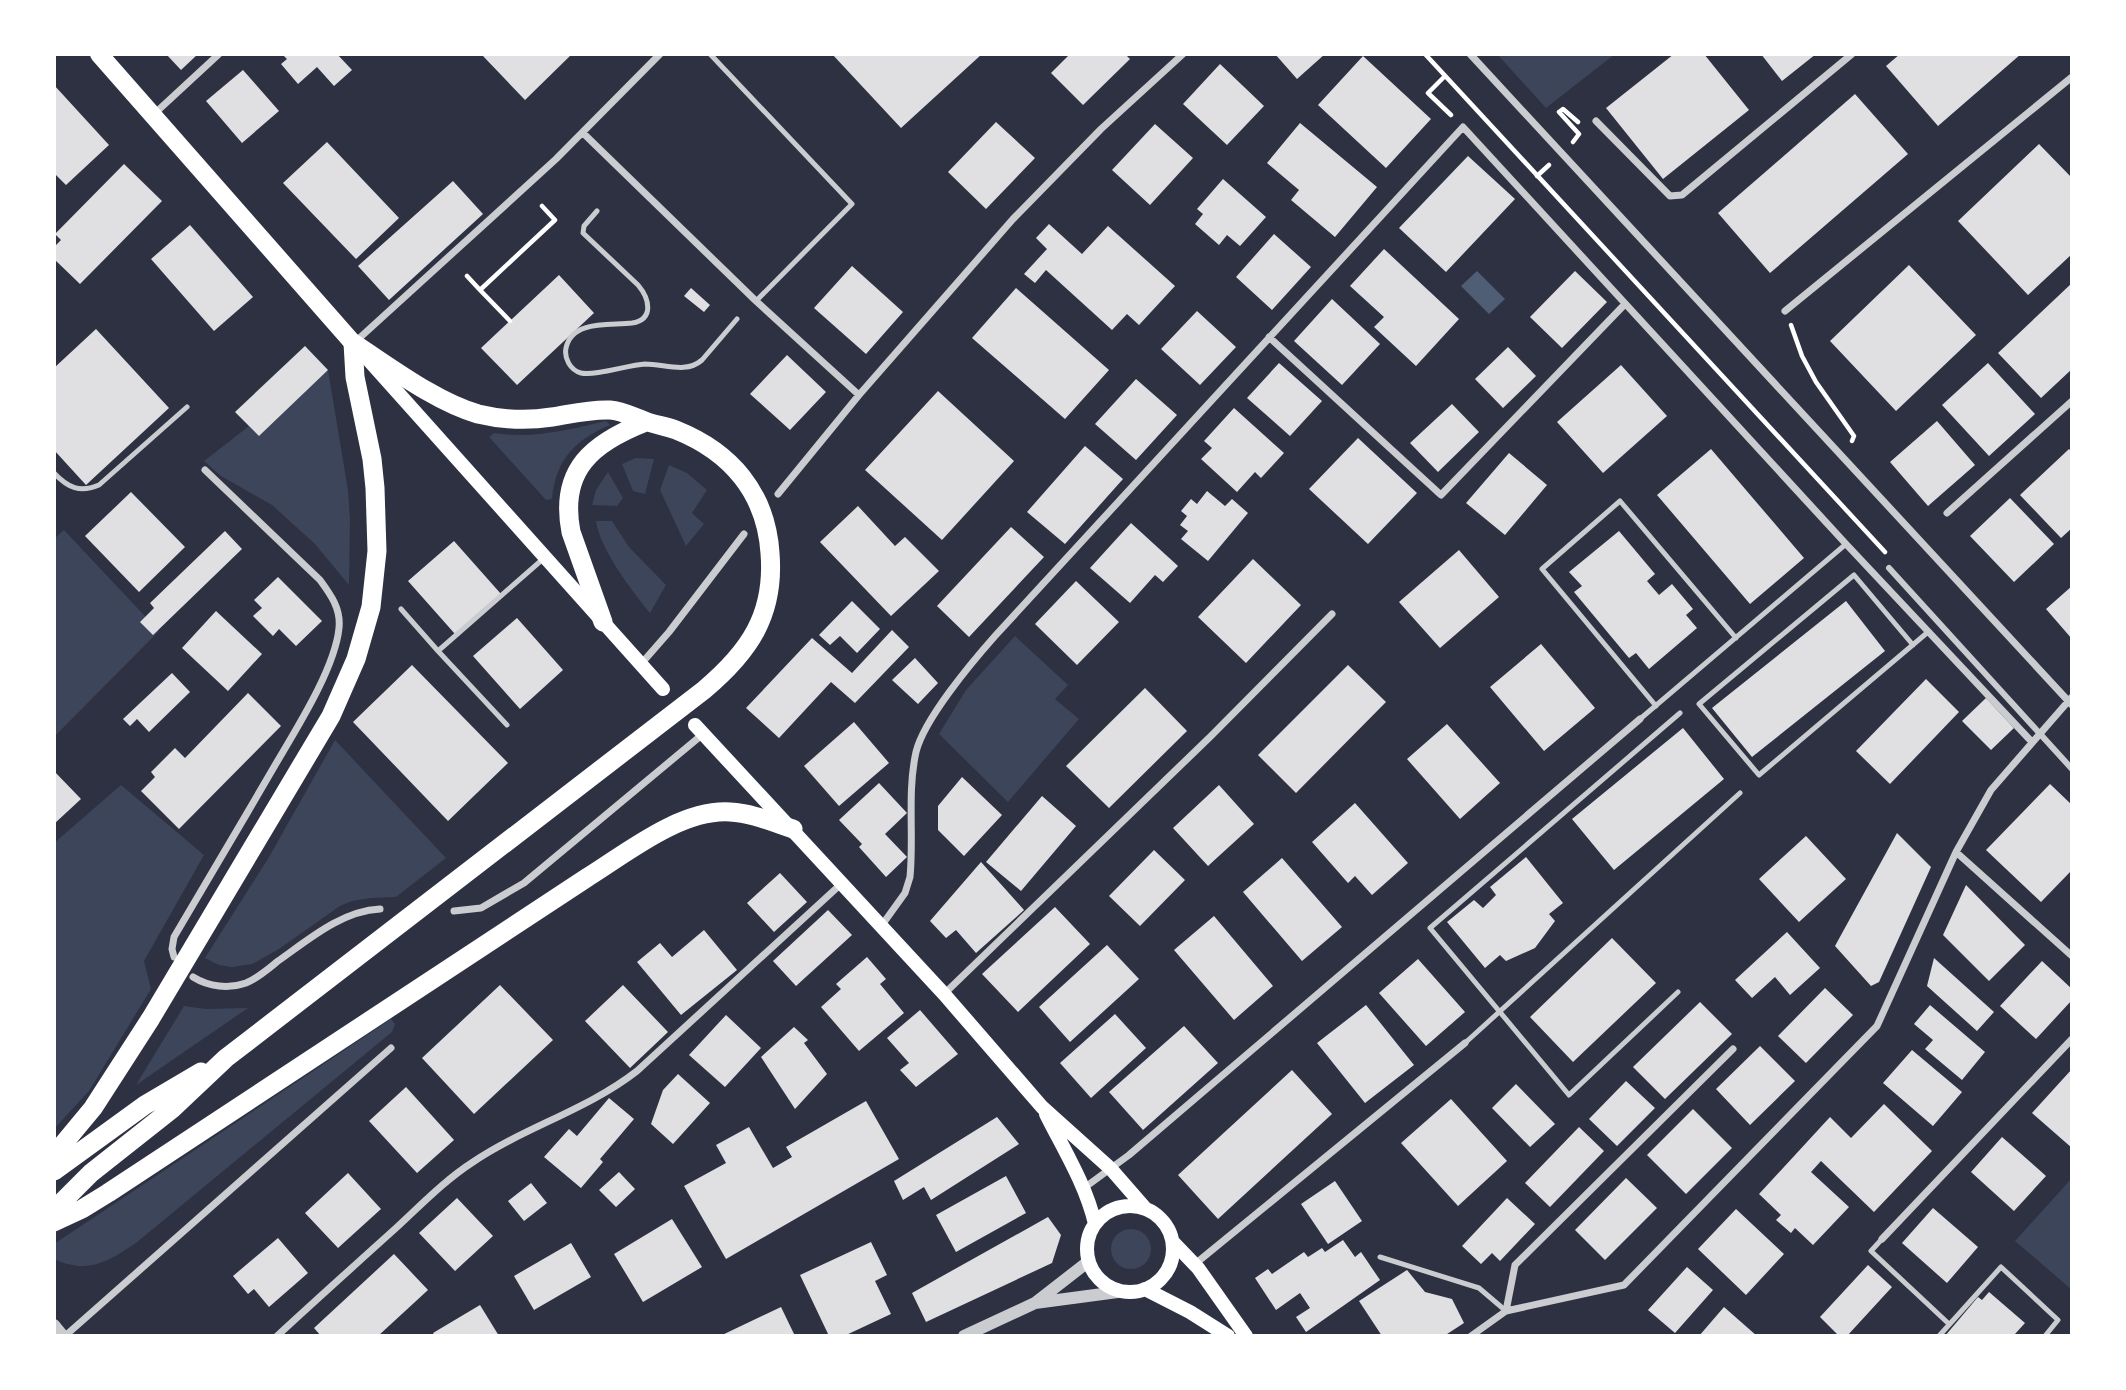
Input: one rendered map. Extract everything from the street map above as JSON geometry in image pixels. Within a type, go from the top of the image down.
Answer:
[{"type":"highway","points":[[54,1210],[91,1173],[172,1109],[226,1058],[716,680],[747,646],[761,621],[770,591],[770,549],[761,512],[739,472],[713,448],[675,429],[611,410],[533,420],[498,418],[475,413],[436,395],[353,343]]},
{"type":"highway","points":[[54,1155],[93,1108],[151,1018],[331,716],[356,659],[371,607],[377,551],[372,459],[355,377],[353,343]]},
{"type":"highway","points":[[603,622],[571,532],[569,493],[576,472],[592,451],[622,432],[646,422]]},
{"type":"highway","points":[[54,1222],[108,1193],[661,831],[711,812],[729,812],[765,819],[793,830]]},
{"type":"highway","points":[[54,1171],[162,1094],[226,1058]]},
{"type":"main road","points":[[99,54],[663,689]]},
{"type":"main road","points":[[699,730],[944,994],[1042,1107],[1111,1169],[1145,1208]]},
{"type":"main road","points":[[1042,1107],[1084,1188],[1095,1224]]},
{"type":"main road","points":[[1131,1205],[1145,1208],[1155,1213],[1170,1232],[1174,1244],[1168,1271],[1158,1282],[1145,1289],[1125,1291],[1113,1288],[1102,1282],[1094,1272],[1087,1249],[1089,1236],[1104,1214],[1131,1205]]},
{"type":"main road","points":[[1174,1244],[1195,1264],[1246,1336]]},
{"type":"main road","points":[[1145,1289],[1182,1307],[1228,1336]]},
{"type":"street","points":[[153,115],[219,54]]},
{"type":"street","points":[[353,343],[583,133],[660,54]]},
{"type":"street","points":[[778,494],[859,395],[1039,191],[1183,54]]},
{"type":"street","points":[[1470,54],[2070,701],[1991,790],[1956,852],[1877,1026],[1624,1286],[1506,1311],[1471,1336]]},
{"type":"street","points":[[1596,121],[1670,196],[1682,195],[1852,54]]},
{"type":"street","points":[[1785,311],[2072,76]]},
{"type":"street","points":[[881,925],[908,886],[912,861],[914,763],[920,741],[939,709],[995,636],[1462,127],[2032,743]]},
{"type":"street","points":[[583,133],[756,301],[859,395]]},
{"type":"street","points":[[1269,337],[1441,495],[1625,304]]},
{"type":"street","points":[[1947,513],[2072,401]]},
{"type":"street","points":[[174,957],[174,937],[316,692],[336,645],[339,629],[339,614],[332,597],[320,580],[205,470]]},
{"type":"street","points":[[641,664],[744,534]]},
{"type":"street","points":[[1889,568],[2072,769]]},
{"type":"street","points":[[944,994],[1211,736],[1332,614]]},
{"type":"street","points":[[1084,1188],[1111,1169],[1640,719]]},
{"type":"street","points":[[454,911],[481,908],[524,883],[699,730]]},
{"type":"street","points":[[1956,852],[2072,956]]},
{"type":"street","points":[[277,1336],[441,1186],[473,1162],[505,1143],[588,1103],[637,1072],[842,883]]},
{"type":"street","points":[[193,977],[204,984],[229,986],[249,982],[302,943],[341,919],[380,909]]},
{"type":"street","points":[[1882,1239],[2072,1039]]},
{"type":"street","points":[[1195,1264],[1465,1043]]},
{"type":"street","points":[[54,1325],[64,1336],[391,1048]]},
{"type":"street","points":[[1506,1311],[1515,1265],[1733,1049]]},
{"type":"street","points":[[964,1336],[1035,1303],[1089,1261]]},
{"type":"street","points":[[1035,1303],[1125,1291]]},
{"type":"lane","points":[[710,54],[852,204],[756,301]]},
{"type":"lane","points":[[597,211],[584,226],[583,233],[646,295],[647,310],[637,321],[590,326],[573,336],[565,349],[571,367],[585,373],[648,364],[689,368],[702,360],[737,319]]},
{"type":"lane","points":[[54,473],[74,488],[90,489],[99,485],[187,407]]},
{"type":"lane","points":[[1656,706],[1542,569],[1620,501],[1736,638]]},
{"type":"lane","points":[[1640,719],[1846,544]]},
{"type":"lane","points":[[438,651],[545,557]]},
{"type":"lane","points":[[1913,645],[1854,575],[1699,704],[1759,775],[1913,645],[1928,632]]},
{"type":"lane","points":[[401,609],[507,725]]},
{"type":"lane","points":[[1678,992],[1569,1095],[1430,928],[1680,713]]},
{"type":"lane","points":[[1465,1043],[1740,793]]},
{"type":"lane","points":[[1882,1239],[1871,1251],[1950,1324]]},
{"type":"lane","points":[[1380,1256],[1479,1288],[1506,1311]]},
{"type":"lane","points":[[1940,1336],[2001,1267],[2058,1320],[2045,1336]]},
{"type":"path","points":[[1425,54],[1885,553]]},
{"type":"path","points":[[1445,76],[1428,93],[1462,127]]},
{"type":"path","points":[[480,290],[555,220],[542,206]]},
{"type":"path","points":[[467,276],[510,321]]},
{"type":"path","points":[[1785,311],[1802,356],[1816,382],[1854,436],[1844,458],[1819,482]]},
{"type":"shaded area","points":[[1497,54],[1615,54],[1546,108]]},
{"type":"shaded area","points":[[1477,271],[1505,299],[1489,314],[1461,286]]},
{"type":"shaded area","points":[[328,370],[348,490],[349,585],[315,544],[272,505],[221,476],[204,461],[249,426],[259,436]]},
{"type":"shaded area","points":[[606,421],[610,425],[587,437],[569,453],[558,473],[552,499],[546,500],[489,437],[494,433],[550,433]]},
{"type":"shaded area","points":[[636,458],[654,459],[645,494],[633,491],[622,464]]},
{"type":"shaded area","points":[[669,465],[687,473],[707,490],[692,513],[704,524],[686,546],[660,490]]},
{"type":"shaded area","points":[[608,472],[623,498],[617,506],[592,505],[596,490]]},
{"type":"shaded area","points":[[596,521],[612,521],[629,547],[666,585],[650,613],[610,556]]},
{"type":"shaded area","points":[[64,530],[159,631],[54,737],[54,539]]},
{"type":"shaded area","points":[[1015,636],[1068,685],[1055,699],[1079,719],[1008,802],[939,734],[966,690]]},
{"type":"shaded area","points":[[335,740],[446,858],[396,897],[352,901],[340,906],[279,949],[252,964],[232,967],[219,965],[205,958],[269,857]]},
{"type":"shaded area","points":[[121,785],[204,855],[144,961],[151,989],[89,1091],[54,1129],[54,843]]},
{"type":"shaded area","points":[[184,1006],[206,1009],[248,1008],[136,1085]]},
{"type":"shaded area","points":[[391,1019],[395,1024],[392,1032],[136,1243],[107,1260],[88,1266],[66,1264],[54,1259],[54,1244]]},
{"type":"shaded area","points":[[2072,1178],[2072,1290],[2015,1241]]},
{"type":"shaded area","points":[[1131,1229],[1145,1235],[1151,1249],[1145,1263],[1131,1269],[1117,1263],[1111,1249],[1117,1235]]},
{"type":"building","points":[[166,54],[198,54],[181,70]]},
{"type":"building","points":[[282,54],[337,54],[352,70],[334,86],[317,67],[298,84],[281,64],[287,59]]},
{"type":"building","points":[[572,54],[525,100],[483,56]]},
{"type":"building","points":[[832,54],[982,54],[901,128]]},
{"type":"building","points":[[1070,54],[1125,54],[1130,59],[1083,105],[1051,73]]},
{"type":"building","points":[[1275,54],[1325,54],[1297,79]]},
{"type":"building","points":[[1674,54],[1704,54],[1749,110],[1663,179],[1606,108]]},
{"type":"building","points":[[1761,54],[1816,54],[1782,81]]},
{"type":"building","points":[[1900,54],[2021,54],[1938,126],[1886,66]]},
{"type":"building","points":[[1363,56],[1431,119],[1386,168],[1318,105]]},
{"type":"building","points":[[1220,64],[1264,106],[1227,145],[1183,104]]},
{"type":"building","points":[[243,70],[279,111],[242,143],[206,101]]},
{"type":"building","points":[[54,85],[109,145],[66,185],[54,173]]},
{"type":"building","points":[[1855,94],[1908,154],[1770,273],[1718,213]]},
{"type":"building","points":[[996,122],[1035,158],[986,209],[948,172]]},
{"type":"building","points":[[1300,123],[1377,187],[1335,237],[1291,200],[1299,190],[1267,163]]},
{"type":"building","points":[[1155,124],[1193,158],[1150,205],[1112,170]]},
{"type":"building","points":[[327,142],[399,218],[356,259],[283,183]]},
{"type":"building","points":[[2039,144],[2072,178],[2072,254],[2028,295],[1958,221]]},
{"type":"building","points":[[1468,156],[1515,199],[1446,272],[1399,228]]},
{"type":"building","points":[[124,164],[162,201],[80,284],[54,259],[54,247],[61,240],[55,234]]},
{"type":"building","points":[[1223,179],[1266,217],[1240,246],[1227,235],[1219,245],[1195,224],[1203,214],[1197,209]]},
{"type":"building","points":[[453,181],[483,214],[389,300],[358,266]]},
{"type":"building","points":[[1049,224],[1082,254],[1108,226],[1175,286],[1139,325],[1127,314],[1112,330],[1046,270],[1035,283],[1024,274],[1047,249],[1036,238]]},
{"type":"building","points":[[190,225],[253,297],[214,331],[151,259]]},
{"type":"building","points":[[1274,234],[1311,267],[1272,310],[1236,277]]},
{"type":"building","points":[[1384,249],[1459,319],[1416,366],[1374,327],[1384,317],[1350,286]]},
{"type":"building","points":[[1909,265],[1976,335],[1896,411],[1830,341]]},
{"type":"building","points":[[852,266],[903,312],[866,354],[814,308]]},
{"type":"building","points":[[1575,271],[1607,302],[1562,348],[1530,317]]},
{"type":"building","points":[[559,275],[594,313],[517,385],[481,348]]},
{"type":"building","points":[[2072,283],[2072,369],[2041,398],[1998,353]]},
{"type":"building","points":[[691,288],[710,305],[704,312],[684,296]]},
{"type":"building","points":[[1016,288],[1109,370],[1065,419],[972,338]]},
{"type":"building","points":[[1332,299],[1380,344],[1342,385],[1294,341]]},
{"type":"building","points":[[1197,311],[1236,347],[1200,385],[1161,349]]},
{"type":"building","points":[[96,329],[169,408],[86,485],[54,450],[54,368]]},
{"type":"building","points":[[305,346],[328,370],[259,436],[235,412]]},
{"type":"building","points":[[1508,347],[1536,376],[1503,408],[1475,379]]},
{"type":"building","points":[[787,355],[826,392],[790,430],[750,394]]},
{"type":"building","points":[[1279,363],[1322,401],[1290,436],[1247,398]]},
{"type":"building","points":[[1988,363],[2035,414],[1989,456],[1942,405]]},
{"type":"building","points":[[1621,365],[1667,416],[1603,473],[1557,422]]},
{"type":"building","points":[[1136,379],[1177,415],[1136,460],[1095,424]]},
{"type":"building","points":[[938,391],[1014,461],[942,540],[865,470]]},
{"type":"building","points":[[1452,404],[1479,432],[1438,472],[1410,443]]},
{"type":"building","points":[[1234,408],[1284,453],[1261,478],[1255,472],[1237,492],[1201,459],[1212,448],[1204,441]]},
{"type":"building","points":[[1937,421],[1975,465],[1928,506],[1890,462]]},
{"type":"building","points":[[1358,438],[1417,493],[1368,544],[1309,489]]},
{"type":"building","points":[[1085,446],[1123,479],[1065,544],[1027,512]]},
{"type":"building","points":[[1711,449],[1804,558],[1750,604],[1657,495]]},
{"type":"building","points":[[2069,449],[2072,452],[2072,528],[2061,538],[2020,495]]},
{"type":"building","points":[[1509,453],[1547,485],[1505,535],[1466,503]]},
{"type":"building","points":[[1207,491],[1225,506],[1232,499],[1248,513],[1208,561],[1181,539],[1188,531],[1180,525],[1187,516],[1181,511],[1191,499],[1197,504]]},
{"type":"building","points":[[131,492],[185,547],[139,592],[85,536]]},
{"type":"building","points":[[2010,498],[2054,544],[2014,582],[1970,536]]},
{"type":"building","points":[[858,506],[895,546],[905,537],[939,571],[891,616],[820,542]]},
{"type":"building","points":[[1131,523],[1178,566],[1163,582],[1155,575],[1130,603],[1090,568]]},
{"type":"building","points":[[1011,527],[1044,557],[969,637],[937,606]]},
{"type":"building","points":[[225,531],[242,549],[153,635],[140,622],[154,608],[150,603]]},
{"type":"building","points":[[1619,531],[1655,574],[1647,581],[1659,595],[1672,584],[1693,609],[1686,615],[1697,628],[1649,669],[1636,653],[1629,658],[1574,592],[1582,586],[1569,572]]},
{"type":"building","points":[[454,541],[501,594],[455,634],[408,581]]},
{"type":"building","points":[[1459,550],[1499,597],[1440,648],[1399,602]]},
{"type":"building","points":[[1253,559],[1301,605],[1246,663],[1198,617]]},
{"type":"building","points":[[278,577],[322,621],[296,646],[279,629],[273,636],[253,616],[262,608],[254,600]]},
{"type":"building","points":[[1076,581],[1119,622],[1077,665],[1035,624]]},
{"type":"building","points":[[2072,586],[2072,639],[2046,609]]},
{"type":"building","points":[[852,601],[880,629],[857,653],[840,636],[830,645],[819,635]]},
{"type":"building","points":[[1846,601],[1885,651],[1752,757],[1712,708]]},
{"type":"building","points":[[216,611],[262,654],[228,691],[182,648]]},
{"type":"building","points":[[517,618],[563,670],[520,709],[473,656]]},
{"type":"building","points":[[892,630],[909,647],[855,703],[831,682],[779,738],[746,708],[812,638],[852,673]]},
{"type":"building","points":[[1541,644],[1595,708],[1544,751],[1490,687]]},
{"type":"building","points":[[915,658],[938,683],[918,704],[892,680]]},
{"type":"building","points":[[412,665],[508,763],[448,821],[353,722]]},
{"type":"building","points":[[1348,665],[1386,702],[1296,793],[1258,755]]},
{"type":"building","points":[[172,673],[190,692],[149,732],[137,719],[130,726],[123,719]]},
{"type":"building","points":[[1926,679],[1959,712],[1890,784],[1856,751]]},
{"type":"building","points":[[1145,688],[1187,731],[1109,808],[1066,766]]},
{"type":"building","points":[[248,693],[281,726],[179,829],[141,791],[155,777],[151,772],[175,748],[185,758]]},
{"type":"building","points":[[1986,698],[2014,728],[1991,750],[1962,721]]},
{"type":"building","points":[[854,722],[889,763],[839,806],[804,766]]},
{"type":"building","points":[[1447,724],[1500,783],[1460,819],[1407,759]]},
{"type":"building","points":[[1683,728],[1724,779],[1614,870],[1572,819]]},
{"type":"building","points":[[54,771],[81,799],[54,824]]},
{"type":"building","points":[[962,777],[1002,815],[964,856],[938,830],[938,806]]},
{"type":"building","points":[[879,783],[907,813],[885,834],[907,857],[886,877],[859,847],[862,844],[839,820]]},
{"type":"building","points":[[2050,784],[2072,805],[2072,870],[2041,902],[1986,850]]},
{"type":"building","points":[[1219,785],[1254,824],[1208,866],[1173,828]]},
{"type":"building","points":[[1042,796],[1076,826],[1021,891],[986,862]]},
{"type":"building","points":[[1355,803],[1408,863],[1372,895],[1355,876],[1348,883],[1312,842]]},
{"type":"building","points":[[1897,833],[1931,867],[1879,982],[1871,986],[1835,946]]},
{"type":"building","points":[[1806,836],[1846,879],[1799,922],[1759,879]]},
{"type":"building","points":[[1154,850],[1185,880],[1140,926],[1109,896]]},
{"type":"building","points":[[1526,857],[1563,903],[1549,914],[1555,921],[1535,948],[1506,961],[1500,955],[1485,968],[1447,922],[1474,900],[1483,908],[1496,895],[1490,887]]},
{"type":"building","points":[[1282,858],[1342,927],[1302,961],[1243,892]]},
{"type":"building","points":[[981,862],[1024,910],[976,953],[956,930],[946,938],[930,921]]},
{"type":"building","points":[[780,873],[807,902],[774,932],[747,903]]},
{"type":"building","points":[[1966,885],[2025,945],[1989,981],[1943,935]]},
{"type":"building","points":[[1055,907],[1090,944],[1018,1012],[982,974]]},
{"type":"building","points":[[828,910],[852,935],[796,986],[773,961]]},
{"type":"building","points":[[1214,916],[1273,986],[1234,1020],[1174,950]]},
{"type":"building","points":[[704,930],[737,970],[681,1015],[637,962],[660,943],[672,957]]},
{"type":"building","points":[[1787,932],[1820,968],[1790,995],[1775,977],[1752,998],[1735,980]]},
{"type":"building","points":[[1612,938],[1656,983],[1573,1062],[1530,1017]]},
{"type":"building","points":[[1107,945],[1139,979],[1070,1042],[1039,1007]]},
{"type":"building","points":[[867,957],[886,979],[880,984],[904,1013],[859,1051],[821,1007],[841,989],[836,984]]},
{"type":"building","points":[[1934,958],[1994,1012],[1977,1031],[1927,986]]},
{"type":"building","points":[[1418,959],[1465,1012],[1426,1046],[1379,993]]},
{"type":"building","points":[[2042,961],[2072,989],[2072,1000],[2036,1039],[2000,1006]]},
{"type":"building","points":[[500,985],[553,1040],[474,1114],[422,1058]]},
{"type":"building","points":[[623,985],[668,1032],[630,1068],[585,1021]]},
{"type":"building","points":[[1825,988],[1853,1015],[1806,1063],[1778,1036]]},
{"type":"building","points":[[1700,1002],[1732,1034],[1665,1099],[1633,1067]]},
{"type":"building","points":[[1366,1005],[1414,1065],[1365,1103],[1317,1043]]},
{"type":"building","points":[[1930,1005],[1985,1052],[1962,1080],[1925,1049],[1933,1040],[1914,1024]]},
{"type":"building","points":[[920,1010],[958,1054],[916,1087],[900,1070],[909,1063],[887,1038]]},
{"type":"building","points":[[1115,1014],[1146,1048],[1091,1098],[1060,1063]]},
{"type":"building","points":[[726,1015],[761,1048],[725,1087],[689,1055]]},
{"type":"building","points":[[1184,1026],[1218,1063],[1143,1130],[1109,1092]]},
{"type":"building","points":[[794,1027],[808,1040],[804,1043],[827,1074],[795,1109],[761,1057]]},
{"type":"building","points":[[1760,1046],[1795,1081],[1750,1125],[1716,1089]]},
{"type":"building","points":[[1912,1050],[1962,1092],[1933,1126],[1883,1083]]},
{"type":"building","points":[[2072,1069],[2072,1148],[2032,1113]]},
{"type":"building","points":[[1292,1070],[1332,1114],[1218,1219],[1178,1175]]},
{"type":"building","points":[[678,1074],[710,1103],[673,1144],[651,1124],[663,1090]]},
{"type":"building","points":[[1626,1081],[1655,1108],[1617,1146],[1589,1119]]},
{"type":"building","points":[[1516,1084],[1555,1124],[1530,1147],[1492,1108]]},
{"type":"building","points":[[406,1087],[454,1140],[417,1173],[369,1121]]},
{"type":"building","points":[[609,1098],[634,1119],[600,1159],[603,1162],[581,1188],[544,1157],[569,1129],[577,1136]]},
{"type":"building","points":[[1451,1099],[1507,1161],[1458,1206],[1401,1143]]},
{"type":"building","points":[[866,1101],[899,1159],[726,1259],[684,1186],[726,1163],[716,1145],[749,1127],[773,1168],[792,1157],[786,1147]]},
{"type":"building","points":[[1884,1104],[1932,1151],[1874,1212],[1821,1161],[1811,1172],[1849,1207],[1813,1245],[1795,1228],[1791,1233],[1776,1220],[1781,1215],[1759,1194],[1830,1117],[1851,1138]]},
{"type":"building","points":[[1693,1109],[1732,1148],[1686,1194],[1647,1155]]},
{"type":"building","points":[[997,1117],[1019,1144],[931,1200],[924,1187],[903,1200],[894,1181]]},
{"type":"building","points":[[1579,1127],[1604,1151],[1550,1207],[1525,1183]]},
{"type":"building","points":[[2002,1137],[2046,1176],[2014,1211],[1971,1172]]},
{"type":"building","points":[[619,1172],[635,1189],[616,1207],[599,1190]]},
{"type":"building","points":[[348,1173],[381,1209],[338,1248],[305,1213]]},
{"type":"building","points":[[1006,1176],[1026,1213],[956,1252],[936,1215]]},
{"type":"building","points":[[1626,1178],[1657,1208],[1605,1260],[1575,1230]]},
{"type":"building","points":[[1335,1181],[1362,1221],[1328,1244],[1301,1204]]},
{"type":"building","points":[[531,1183],[547,1203],[524,1221],[508,1201]]},
{"type":"building","points":[[457,1198],[493,1236],[455,1271],[419,1233]]},
{"type":"building","points":[[1507,1198],[1535,1224],[1500,1261],[1492,1253],[1481,1264],[1462,1246]]},
{"type":"building","points":[[1933,1208],[1978,1247],[1947,1283],[1902,1243]]},
{"type":"building","points":[[1736,1209],[1784,1254],[1746,1295],[1698,1249]]},
{"type":"building","points":[[1048,1217],[1061,1235],[1052,1263],[926,1322],[912,1293]]},
{"type":"building","points":[[672,1219],[702,1267],[643,1302],[614,1254]]},
{"type":"building","points":[[278,1238],[308,1273],[269,1307],[254,1289],[248,1294],[233,1276]]},
{"type":"building","points":[[1343,1240],[1355,1257],[1361,1252],[1380,1280],[1306,1332],[1296,1317],[1310,1308],[1300,1293],[1276,1310],[1255,1278],[1268,1269],[1272,1274],[1304,1252],[1308,1257],[1322,1248],[1325,1252]]},
{"type":"building","points":[[871,1242],[887,1275],[875,1281],[891,1314],[844,1336],[829,1336],[800,1275]]},
{"type":"building","points":[[571,1243],[591,1277],[534,1310],[514,1276]]},
{"type":"building","points":[[394,1254],[428,1290],[378,1336],[321,1336],[314,1328]]},
{"type":"building","points":[[1868,1265],[1892,1287],[1847,1336],[1839,1336],[1820,1317]]},
{"type":"building","points":[[1687,1267],[1713,1290],[1675,1333],[1648,1310]]},
{"type":"building","points":[[1407,1270],[1425,1292],[1452,1299],[1464,1323],[1444,1336],[1382,1336],[1359,1301]]},
{"type":"building","points":[[1989,1292],[2025,1323],[2015,1334],[2017,1336],[1945,1336],[1978,1297],[1982,1300]]},
{"type":"building","points":[[480,1305],[499,1336],[435,1336],[433,1333]]},
{"type":"building","points":[[781,1307],[795,1336],[720,1336]]},
{"type":"building","points":[[1724,1307],[1757,1336],[1699,1336]]}]
